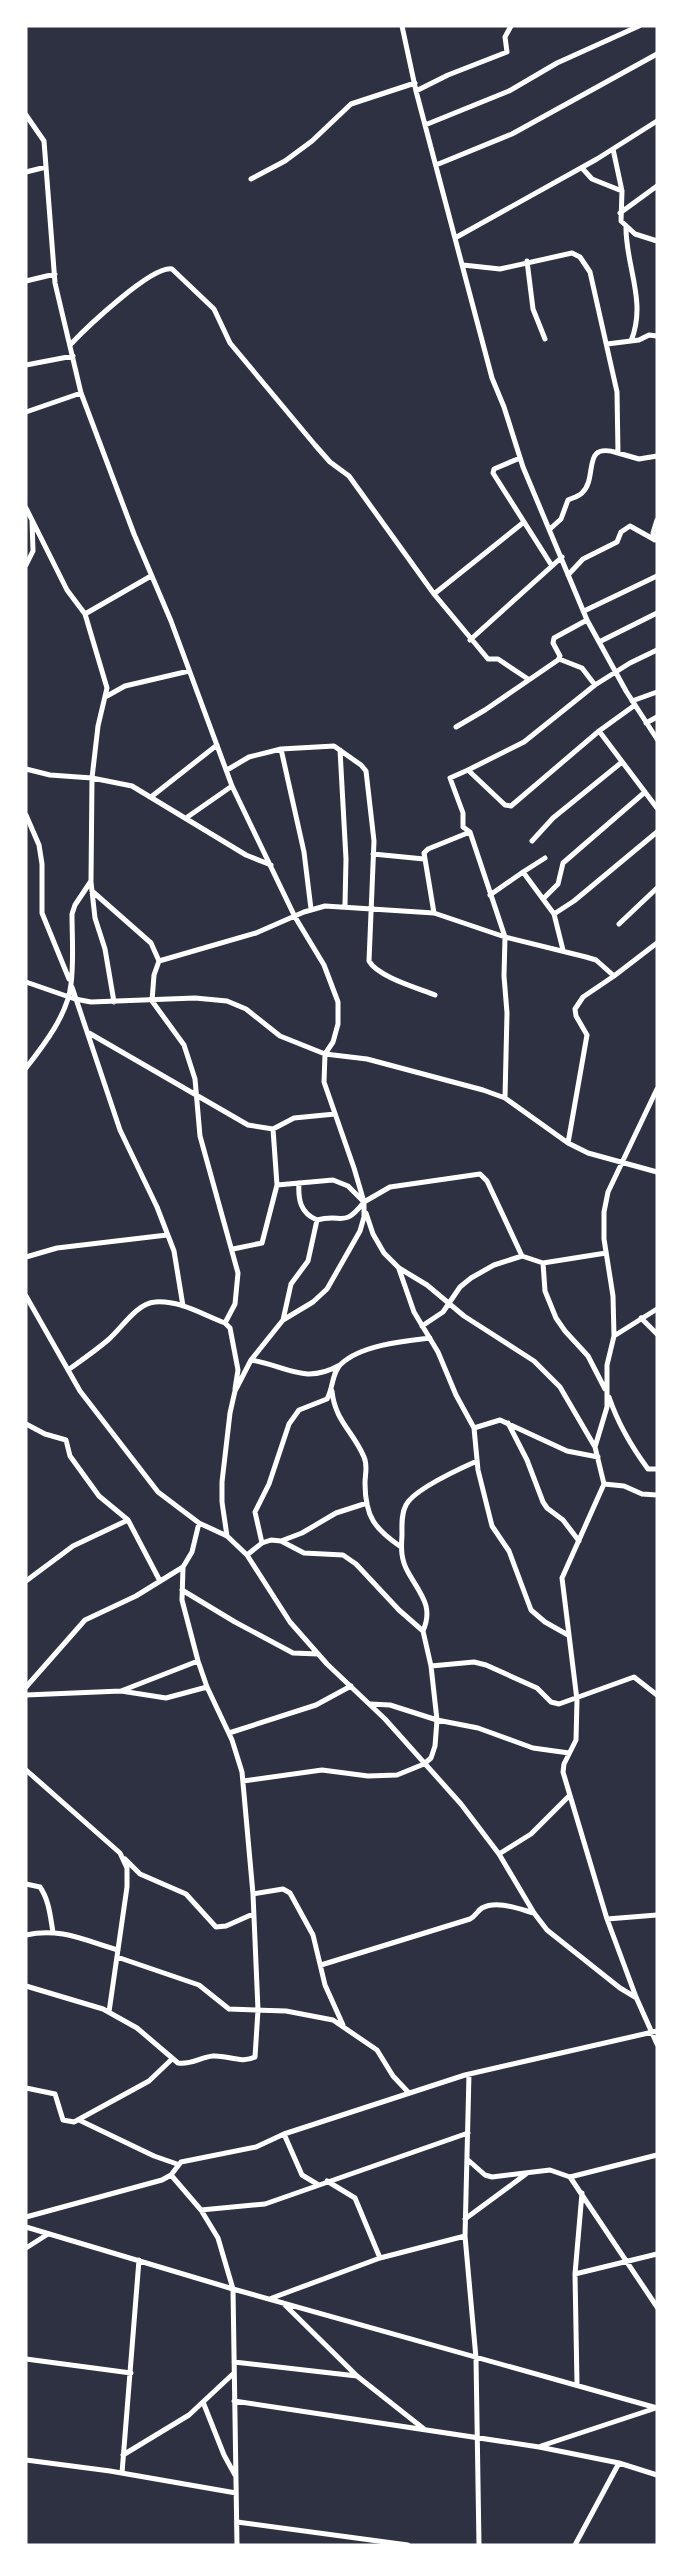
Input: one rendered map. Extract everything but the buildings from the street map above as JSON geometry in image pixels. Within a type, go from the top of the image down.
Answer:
[{"type":"street","points":[[402,26],[416,91],[492,378],[504,406],[520,458],[587,620],[615,672],[657,739]]},
{"type":"street","points":[[416,91],[448,75],[507,52],[505,37],[511,26]]},
{"type":"street","points":[[425,125],[509,91],[557,63],[639,26]]},
{"type":"street","points":[[436,165],[512,134],[657,54]]},
{"type":"street","points":[[251,179],[285,161],[312,141],[352,104],[414,83]]},
{"type":"street","points":[[26,115],[44,141],[55,274],[81,393],[232,786],[296,917],[324,964],[338,1002],[338,1024],[333,1042],[325,1054],[324,1082],[354,1168],[373,1234],[384,1253],[399,1268],[427,1285],[464,1316],[534,1361],[560,1387],[595,1447],[604,1484],[562,1578],[578,1700],[576,1740],[569,1753],[563,1772],[607,1919],[636,1997],[654,2032],[657,2044]]},
{"type":"street","points":[[455,238],[582,168],[657,121]]},
{"type":"street","points":[[26,126],[36,128]]},
{"type":"street","points":[[613,148],[622,191],[620,221],[635,234],[657,241]]},
{"type":"street","points":[[26,172],[46,167]]},
{"type":"street","points":[[582,168],[592,179],[622,191]]},
{"type":"street","points":[[620,213],[657,186]]},
{"type":"street","points":[[626,228],[639,310],[636,329],[631,341]]},
{"type":"street","points":[[463,265],[500,269],[527,261],[572,253],[580,257],[592,278],[594,295],[607,344],[619,404],[618,453]]},
{"type":"street","points":[[527,261],[533,309],[544,339]]},
{"type":"street","points":[[70,345],[123,296],[163,269],[172,269],[214,310],[230,343],[320,451],[330,462],[350,476],[434,594],[470,640],[488,659],[498,659],[528,679]]},
{"type":"street","points":[[26,281],[55,274]]},
{"type":"street","points":[[607,344],[631,341],[649,335],[657,336]]},
{"type":"street","points":[[26,365],[73,356]]},
{"type":"street","points":[[26,412],[81,393]]},
{"type":"street","points":[[550,529],[561,519],[568,500],[582,494],[586,488],[592,463],[598,452],[603,450],[639,459],[657,456]]},
{"type":"street","points":[[520,458],[493,471],[552,566]]},
{"type":"street","points":[[26,508],[67,590],[86,614],[106,681],[107,696],[98,726],[92,778],[91,891],[95,918],[108,963],[114,1002]]},
{"type":"street","points":[[26,565],[32,551],[32,517]]},
{"type":"street","points":[[656,542],[653,533],[657,520]]},
{"type":"street","points":[[434,594],[524,522]]},
{"type":"street","points":[[568,575],[583,559],[617,542],[621,532],[630,526],[656,542]]},
{"type":"street","points":[[470,640],[562,558]]},
{"type":"street","points":[[86,614],[151,576]]},
{"type":"street","points":[[584,611],[657,576]]},
{"type":"street","points":[[599,642],[657,614]]},
{"type":"street","points":[[559,658],[559,652],[553,643],[554,638],[587,620]]},
{"type":"street","points":[[505,1098],[507,1013],[504,976],[505,937],[470,832],[463,827],[463,813],[449,780],[453,776],[524,742],[595,685],[657,650]]},
{"type":"street","points":[[456,727],[485,710],[559,658]]},
{"type":"street","points":[[559,658],[582,668],[595,685]]},
{"type":"street","points":[[107,696],[124,686],[189,671]]},
{"type":"street","points":[[468,770],[505,805],[511,806],[634,703],[657,692]]},
{"type":"street","points":[[646,722],[657,718]]},
{"type":"street","points":[[599,731],[657,808]]},
{"type":"street","points":[[150,797],[216,745]]},
{"type":"street","points":[[227,770],[249,756],[281,749],[332,745],[362,765],[366,771],[374,832],[368,957],[371,964],[401,982],[435,995]]},
{"type":"street","points":[[281,749],[304,852],[311,909]]},
{"type":"street","points":[[340,750],[346,859],[345,905]]},
{"type":"street","points":[[532,841],[553,818],[622,762]]},
{"type":"street","points":[[26,769],[50,775],[124,782],[246,856],[271,865]]},
{"type":"street","points":[[186,818],[232,786]]},
{"type":"street","points":[[543,899],[558,884],[563,863],[645,792]]},
{"type":"street","points":[[26,815],[39,845],[42,864],[42,913],[71,984],[120,1130],[157,1207],[177,1263],[183,1306]]},
{"type":"street","points":[[434,913],[432,892],[424,859],[425,851],[470,832]]},
{"type":"street","points":[[554,914],[574,902],[657,832]]},
{"type":"street","points":[[373,854],[424,859]]},
{"type":"street","points":[[490,895],[544,858]]},
{"type":"street","points":[[524,872],[554,914],[563,950]]},
{"type":"street","points":[[26,1068],[42,1048],[68,997],[71,984],[72,914],[75,905],[91,881]]},
{"type":"street","points":[[619,924],[657,888]]},
{"type":"street","points":[[91,891],[151,942],[159,961],[154,975],[152,1001],[184,1045],[195,1079],[200,1136],[233,1249],[238,1273],[238,1292],[235,1304],[225,1323]]},
{"type":"street","points":[[159,961],[256,933],[311,909],[345,905],[371,910],[434,913],[505,937],[563,950],[596,960],[614,976]]},
{"type":"street","points":[[568,1143],[587,1035],[576,1016],[575,1009],[583,997],[657,943]]},
{"type":"street","points":[[26,982],[68,997],[91,1002],[196,998],[228,1001],[246,1009],[280,1036],[325,1054],[367,1059],[483,1090],[505,1098],[568,1143],[588,1153],[657,1172]]},
{"type":"street","points":[[88,1033],[248,1125],[273,1129],[294,1118],[335,1114]]},
{"type":"street","points":[[595,1447],[605,1418],[607,1365],[614,1336],[613,1296],[603,1227],[605,1207],[608,1192],[657,1089]]},
{"type":"street","points":[[233,1249],[262,1243],[277,1185],[273,1129]]},
{"type":"street","points":[[299,1183],[301,1206],[307,1215],[317,1220],[326,1218],[346,1220],[354,1216],[364,1205],[390,1187],[480,1174],[487,1181],[522,1256]]},
{"type":"street","points":[[277,1185],[325,1179],[340,1182],[364,1205]]},
{"type":"street","points":[[235,1392],[251,1360],[283,1320],[313,1302],[327,1289],[360,1231],[364,1205]]},
{"type":"street","points":[[283,1320],[291,1284],[308,1261],[317,1220]]},
{"type":"street","points":[[26,1257],[57,1248],[167,1235]]},
{"type":"street","points":[[422,1326],[443,1312],[460,1287],[470,1278],[494,1265],[522,1256],[543,1263],[606,1253]]},
{"type":"street","points":[[543,1263],[545,1290],[556,1318],[588,1356],[607,1393],[618,1423],[626,1438],[648,1469],[657,1469]]},
{"type":"street","points":[[399,1268],[414,1312],[430,1338],[474,1428],[477,1461],[488,1517],[509,1551],[531,1610],[545,1622],[568,1635]]},
{"type":"street","points":[[26,1296],[80,1391],[158,1492],[199,1523],[227,1536],[247,1555],[290,1622],[318,1654],[370,1704],[461,1804],[499,1854],[534,1913],[553,1936],[620,1988],[636,1997]]},
{"type":"street","points":[[68,1370],[110,1338],[139,1309],[153,1302],[183,1306],[225,1323],[233,1336],[238,1370],[230,1413],[222,1482],[222,1502],[227,1536]]},
{"type":"street","points":[[614,1336],[657,1309]]},
{"type":"street","points":[[641,1318],[657,1334]]},
{"type":"street","points":[[251,1360],[307,1375],[327,1372],[359,1354],[379,1346],[430,1338]]},
{"type":"street","points":[[262,1543],[255,1512],[269,1484],[289,1424],[299,1410],[321,1404],[327,1400],[332,1391],[340,1364]]},
{"type":"street","points":[[332,1391],[337,1414],[365,1458],[367,1503],[377,1528],[401,1547]]},
{"type":"street","points":[[474,1428],[485,1426],[496,1420],[508,1423],[567,1452],[598,1457]]},
{"type":"street","points":[[508,1423],[527,1460],[543,1502],[547,1508],[563,1520],[579,1541]]},
{"type":"street","points":[[26,1424],[45,1434],[66,1440],[70,1456],[99,1496],[128,1520],[160,1581]]},
{"type":"street","points":[[242,1781],[327,1770],[386,1776],[397,1775],[424,1764],[434,1752],[437,1720],[431,1666],[424,1631],[428,1620],[428,1609],[403,1562],[401,1547],[402,1514],[410,1498],[446,1475],[477,1461]]},
{"type":"street","points":[[604,1484],[624,1486],[642,1494],[657,1495]]},
{"type":"street","points":[[281,1541],[309,1530],[336,1513],[367,1503]]},
{"type":"street","points":[[26,1580],[73,1546],[128,1520]]},
{"type":"street","points":[[26,1687],[85,1620],[136,1596],[183,1567],[192,1552],[199,1523]]},
{"type":"street","points":[[247,1555],[262,1543],[271,1540],[281,1541],[304,1553],[342,1555],[356,1564],[399,1610],[424,1631]]},
{"type":"street","points":[[26,1986],[109,2012],[137,2028],[172,2059],[184,2064],[211,2056],[241,2060],[252,2058],[257,2049],[258,2010],[253,1894],[241,1768],[229,1733],[206,1687],[198,1661],[182,1600],[183,1567]]},
{"type":"street","points":[[182,1590],[210,1608],[293,1653],[318,1654]]},
{"type":"street","points":[[121,1691],[198,1661]]},
{"type":"street","points":[[431,1666],[479,1663],[537,1688],[555,1704],[578,1700],[634,1677],[657,1695]]},
{"type":"street","points":[[229,1733],[316,1705],[351,1686]]},
{"type":"street","points":[[26,1695],[121,1691],[166,1698],[206,1687]]},
{"type":"street","points":[[370,1704],[390,1705],[437,1720],[478,1728],[533,1748],[569,1753]]},
{"type":"street","points":[[26,1770],[120,1853],[140,1874],[186,1894],[216,1927],[226,1926],[253,1914]]},
{"type":"street","points":[[499,1854],[531,1834],[569,1796]]},
{"type":"street","points":[[109,2012],[128,1875],[120,1853]]},
{"type":"street","points":[[26,1884],[40,1887],[44,1893],[48,1901],[53,1932]]},
{"type":"street","points":[[253,1894],[283,1889],[290,1893],[313,1935],[325,1985],[344,2026]]},
{"type":"street","points":[[321,1965],[470,1919],[482,1908],[488,1906],[503,1906],[534,1913]]},
{"type":"street","points":[[607,1919],[657,1915]]},
{"type":"street","points":[[26,1935],[53,1932],[69,1934],[118,1950]]},
{"type":"street","points":[[117,1957],[192,1982],[229,2009],[300,2013],[328,2018],[344,2026],[380,2054],[390,2072],[409,2093]]},
{"type":"street","points":[[26,2088],[55,2094],[63,2120],[79,2120],[147,2153],[177,2164],[256,2148],[284,2134],[469,2074],[654,2032]]},
{"type":"street","points":[[79,2120],[93,2110],[149,2081],[172,2059]]},
{"type":"street","points":[[469,2074],[465,2236],[476,2358],[479,2545]]},
{"type":"street","points":[[201,2210],[265,2204],[317,2184],[468,2133]]},
{"type":"street","points":[[284,2134],[302,2174],[317,2184]]},
{"type":"street","points":[[468,2160],[485,2175],[550,2170],[570,2177],[657,2155]]},
{"type":"street","points":[[26,2217],[162,2180],[171,2175],[177,2164]]},
{"type":"street","points":[[465,2219],[526,2173]]},
{"type":"street","points":[[171,2175],[201,2210],[223,2250],[233,2289],[237,2545]]},
{"type":"street","points":[[570,2177],[624,2261],[657,2307]]},
{"type":"street","points":[[327,2181],[355,2198],[380,2258]]},
{"type":"street","points":[[577,2384],[575,2274],[582,2193]]},
{"type":"street","points":[[26,2227],[233,2289],[272,2298],[476,2358],[577,2384],[657,2408]]},
{"type":"street","points":[[26,2248],[48,2234]]},
{"type":"street","points":[[272,2298],[380,2258],[465,2236]]},
{"type":"street","points":[[575,2274],[657,2254]]},
{"type":"street","points":[[122,2473],[139,2260]]},
{"type":"street","points":[[282,2302],[357,2376],[424,2429]]},
{"type":"street","points":[[26,2359],[131,2373]]},
{"type":"street","points":[[234,2362],[357,2376]]},
{"type":"street","points":[[123,2455],[189,2415],[234,2373]]},
{"type":"street","points":[[234,2401],[539,2447],[619,2463],[657,2475]]},
{"type":"street","points":[[203,2402],[224,2454],[236,2477]]},
{"type":"street","points":[[539,2447],[657,2408]]},
{"type":"street","points":[[26,2460],[122,2473],[236,2493]]},
{"type":"street","points":[[576,2545],[619,2463]]},
{"type":"street","points":[[237,2522],[408,2545]]}]
